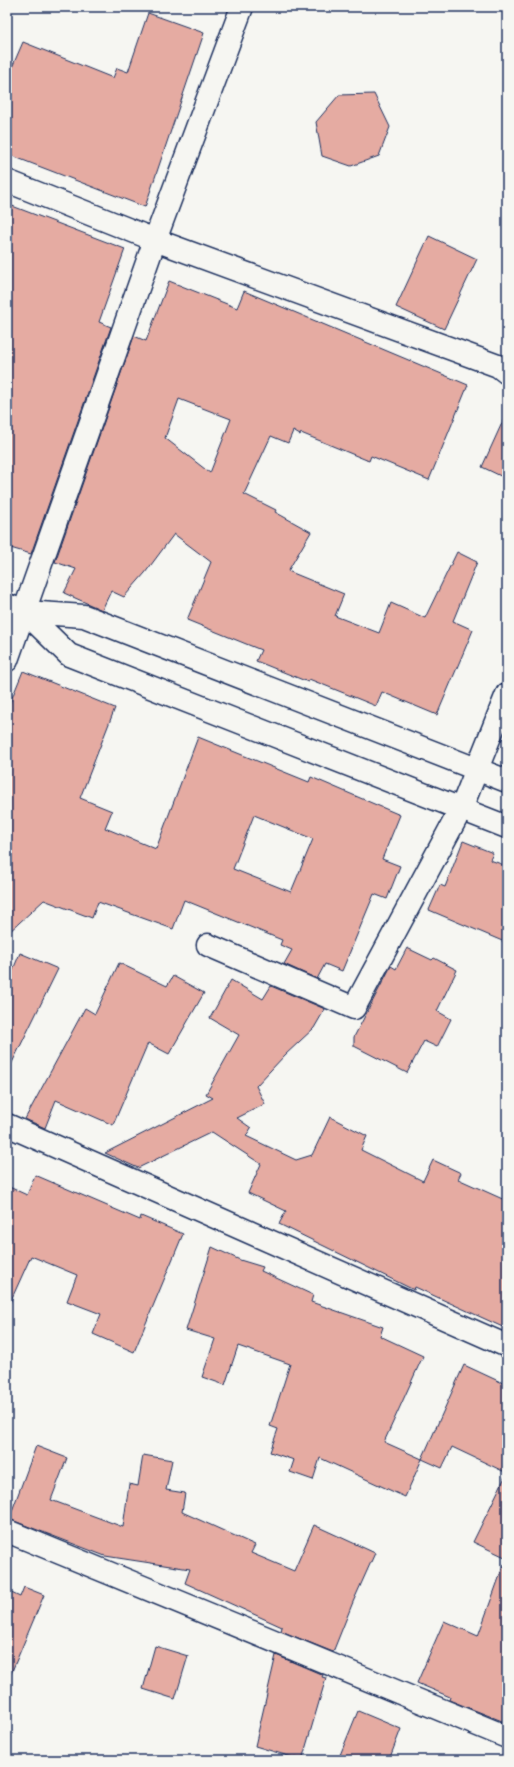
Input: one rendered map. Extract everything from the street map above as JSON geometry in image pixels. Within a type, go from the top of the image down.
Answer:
[{"type":"street","points":[[7,660],[16,609],[242,7]]},
{"type":"street","points":[[7,181],[155,240],[498,366],[507,373]]},
{"type":"street","points":[[16,609],[84,616],[507,782]]},
{"type":"street","points":[[16,609],[69,655],[507,827]]},
{"type":"street","points":[[208,944],[354,1008],[460,809],[475,769],[507,694]]},
{"type":"street","points":[[7,1125],[507,1346]]},
{"type":"street","points":[[7,1531],[507,1736]]},
{"type":"building","points":[[148,13],[204,33],[145,207],[7,154],[7,79],[23,42],[113,78],[117,68],[128,72]]},
{"type":"building","points":[[374,94],[390,127],[379,156],[351,166],[322,156],[316,122],[339,95]]},
{"type":"building","points":[[7,204],[125,249],[99,322],[111,327],[31,554],[7,547]]},
{"type":"building","points":[[429,236],[477,259],[444,329],[396,307]]},
{"type":"building","points":[[169,281],[237,308],[244,291],[468,385],[429,480],[371,456],[369,461],[293,431],[288,443],[271,436],[244,494],[276,510],[275,512],[311,532],[288,571],[344,594],[335,616],[379,633],[391,603],[425,618],[457,552],[477,562],[453,621],[473,630],[437,715],[382,692],[376,706],[309,679],[308,682],[256,661],[261,650],[187,620],[211,562],[174,534],[145,573],[124,597],[111,591],[102,610],[64,593],[76,569],[55,562],[134,336],[146,341]],"holes":[[[179,399],[231,419],[210,473],[165,438]]]},
{"type":"building","points":[[507,412],[507,479],[482,467]]},
{"type":"building","points":[[23,671],[115,708],[80,798],[112,811],[105,828],[156,849],[198,737],[309,782],[311,777],[400,815],[382,859],[400,866],[387,899],[374,894],[342,971],[325,964],[317,979],[284,964],[292,950],[280,945],[282,940],[184,900],[173,929],[98,902],[92,918],[44,900],[7,934],[7,710]],"holes":[[[254,815],[313,839],[291,892],[233,869]]]},
{"type":"building","points":[[463,841],[493,853],[490,860],[507,866],[507,943],[429,910],[440,885],[445,887]]},
{"type":"building","points":[[407,948],[432,960],[434,958],[457,970],[437,1011],[451,1019],[437,1047],[424,1041],[407,1073],[354,1046],[354,1037],[391,966],[396,969]]},
{"type":"building","points":[[20,953],[58,969],[7,1073],[7,984]]},
{"type":"building","points":[[119,963],[167,986],[173,976],[204,993],[169,1054],[148,1043],[113,1125],[56,1100],[45,1128],[25,1119],[85,1008],[95,1014]]},
{"type":"building","points":[[231,980],[263,999],[271,986],[325,1009],[314,1028],[285,1055],[256,1086],[265,1104],[237,1118],[251,1128],[246,1136],[296,1160],[312,1155],[330,1117],[367,1136],[361,1150],[423,1181],[433,1160],[461,1173],[458,1179],[507,1201],[507,1329],[415,1287],[414,1290],[279,1224],[286,1211],[248,1193],[261,1164],[212,1132],[138,1168],[105,1153],[213,1098],[206,1094],[239,1035],[210,1018]]},
{"type":"building","points":[[35,1175],[140,1220],[141,1216],[183,1234],[134,1352],[93,1334],[101,1314],[67,1301],[77,1275],[31,1256],[7,1309],[7,1186],[27,1195]]},
{"type":"building","points":[[212,1247],[240,1260],[263,1267],[261,1271],[313,1295],[311,1302],[383,1327],[380,1336],[423,1356],[384,1442],[422,1459],[405,1497],[320,1458],[313,1480],[290,1472],[294,1460],[270,1452],[278,1429],[270,1426],[290,1364],[238,1346],[225,1385],[202,1377],[215,1339],[186,1330]]},
{"type":"building","points":[[464,1365],[507,1385],[507,1473],[452,1447],[442,1468],[422,1459]]},
{"type":"building","points":[[36,1446],[67,1458],[51,1500],[123,1527],[129,1484],[138,1486],[143,1455],[172,1460],[166,1490],[185,1493],[182,1512],[255,1545],[251,1553],[294,1571],[314,1525],[375,1553],[333,1652],[281,1631],[282,1627],[185,1583],[190,1569],[105,1556],[9,1519]]},
{"type":"building","points":[[507,1473],[507,1558],[473,1542]]},
{"type":"building","points":[[504,1564],[507,1565],[507,1723],[449,1700],[450,1697],[417,1683],[444,1621],[478,1636]]},
{"type":"building","points":[[24,1587],[44,1595],[7,1683],[7,1591],[20,1597]]},
{"type":"building","points":[[155,1646],[188,1656],[175,1699],[143,1689]]},
{"type":"building","points":[[276,1655],[323,1675],[322,1677],[326,1678],[302,1760],[255,1746]]},
{"type":"building","points":[[358,1711],[401,1729],[389,1760],[338,1760]]}]
